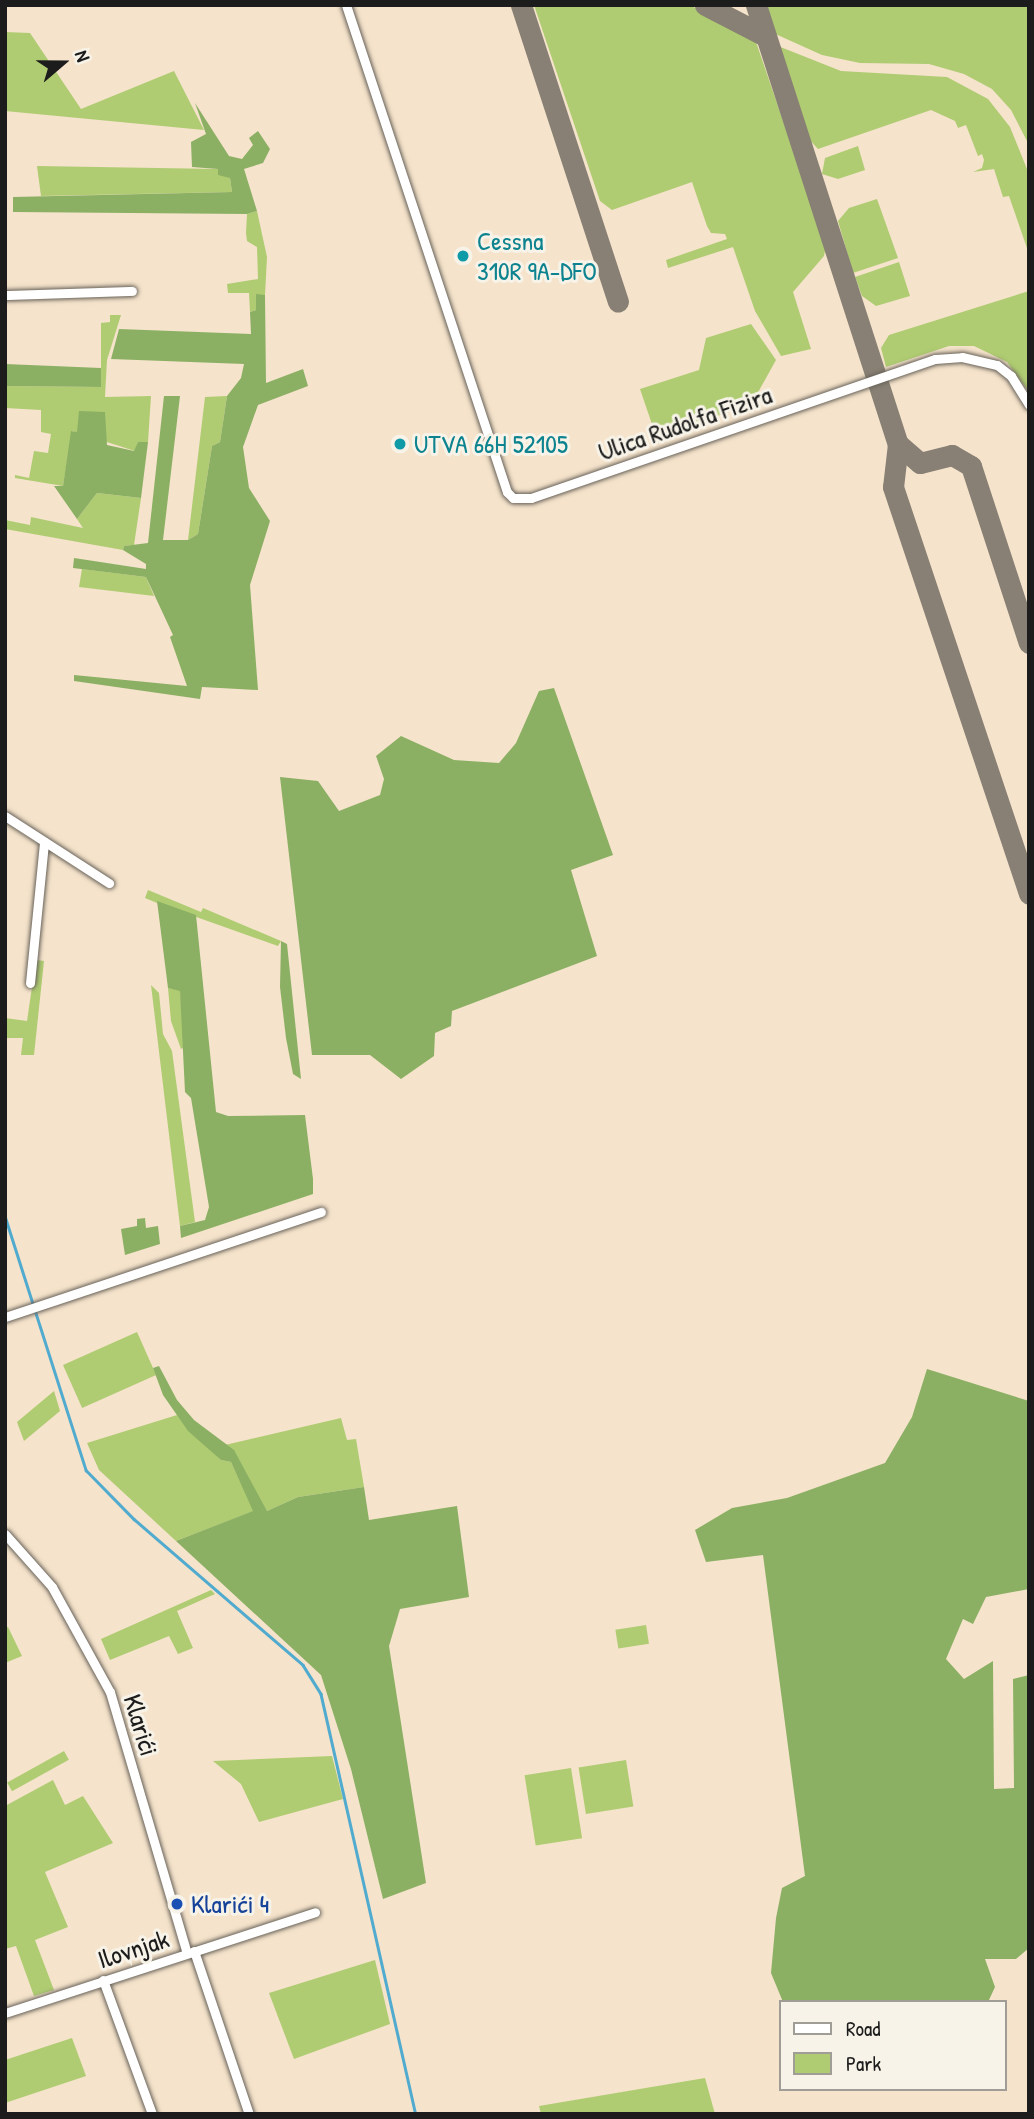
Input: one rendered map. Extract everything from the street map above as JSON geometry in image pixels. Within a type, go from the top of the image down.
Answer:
[{"type":"street","name":"Ulica Rudolfa Fizira","points":[[346,5],[507,492],[513,498],[531,498],[935,359],[972,358],[997,365],[1011,376],[1029,405]]},
{"type":"street","points":[[5,295],[132,291]]},
{"type":"street","points":[[5,816],[109,883]]},
{"type":"street","points":[[30,983],[44,842]]},
{"type":"street","points":[[5,1317],[321,1213]]},
{"type":"street","name":"Klarići","points":[[5,1534],[52,1587],[110,1692],[190,1952],[248,2114]]},
{"type":"street","name":"Ilovnjak","points":[[5,2013],[315,1912]]},
{"type":"street","points":[[103,1980],[152,2114]]},
{"type":"green space","points":[[534,5],[690,5],[756,42],[826,246],[824,256],[793,292],[811,349],[781,356],[755,311],[733,247],[668,268],[666,260],[727,239],[725,234],[711,233],[692,182],[612,210],[600,201]]},
{"type":"green space","points":[[762,5],[1029,5],[1029,145],[1011,110],[992,89],[964,74],[929,64],[860,63],[822,55],[771,32]]},
{"type":"green space","points":[[5,32],[30,33],[81,109],[174,71],[204,130],[5,111]]},
{"type":"green space","points":[[778,46],[841,71],[947,77],[988,99],[1010,127],[1029,174],[1029,254],[1009,196],[1003,197],[994,169],[973,172],[982,168],[984,160],[982,154],[978,156],[966,125],[958,128],[955,121],[931,110],[818,149],[807,137]]},
{"type":"green space","points":[[195,103],[229,156],[242,159],[253,145],[249,138],[258,131],[270,149],[263,163],[244,169],[257,211],[247,214],[13,212],[13,197],[232,192],[230,178],[218,175],[218,169],[192,167],[191,142],[206,134]]},
{"type":"green space","points":[[858,146],[865,170],[838,179],[822,174],[825,158]]},
{"type":"green space","points":[[37,166],[218,169],[230,178],[232,192],[41,196]]},
{"type":"green space","points":[[877,199],[898,258],[853,273],[838,221],[849,208]]},
{"type":"green space","points":[[257,211],[267,257],[265,295],[256,295],[256,310],[250,312],[249,293],[228,293],[227,284],[258,279],[257,247],[247,241],[246,233],[247,214]]},
{"type":"green space","points":[[899,262],[910,296],[876,306],[862,296],[855,277]]},
{"type":"green space","points":[[1029,291],[1029,392],[1007,362],[974,346],[949,346],[886,367],[881,348],[889,335]]},
{"type":"green space","points":[[256,294],[265,295],[266,383],[303,369],[308,386],[258,405],[243,447],[249,488],[270,521],[250,585],[258,690],[202,687],[200,699],[74,681],[74,675],[187,686],[170,637],[173,635],[146,577],[73,568],[74,558],[146,569],[146,564],[123,550],[124,546],[148,543],[164,396],[180,396],[163,540],[188,540],[198,534],[212,446],[220,442],[227,396],[241,378],[244,364],[111,359],[119,329],[251,334],[250,312],[256,310]]},
{"type":"green space","points":[[110,315],[121,315],[107,360],[105,397],[151,396],[148,442],[138,442],[135,451],[72,431],[63,486],[15,478],[15,475],[29,478],[34,451],[48,453],[51,434],[41,432],[41,410],[5,408],[5,386],[101,387],[101,323],[110,322]]},
{"type":"green space","points":[[751,324],[776,360],[751,405],[656,436],[640,389],[699,370],[706,338]]},
{"type":"green space","points":[[5,364],[101,368],[101,387],[5,386]]},
{"type":"green space","points":[[227,396],[220,442],[212,446],[198,534],[188,540],[205,397]]},
{"type":"green space","points":[[79,411],[105,412],[107,445],[134,451],[138,442],[148,442],[141,498],[97,493],[77,519],[54,486],[63,486],[71,431],[77,432]]},
{"type":"green space","points":[[97,493],[141,498],[134,545],[124,546],[123,550],[5,529],[5,520],[30,525],[31,517],[83,528],[77,519]]},
{"type":"green space","points":[[82,569],[146,577],[154,596],[79,587]]},
{"type":"green space","points":[[554,688],[613,855],[571,870],[597,956],[452,1011],[451,1026],[435,1033],[434,1056],[401,1079],[370,1055],[312,1055],[280,777],[318,781],[339,811],[380,795],[384,779],[376,756],[401,736],[454,760],[499,763],[516,743],[539,691]]},
{"type":"green space","points":[[148,890],[201,912],[203,908],[281,941],[278,946],[157,903],[145,898]]},
{"type":"green space","points":[[157,901],[196,915],[216,1112],[228,1116],[305,1115],[313,1179],[313,1194],[181,1238],[180,1226],[205,1220],[209,1207],[191,1098],[185,1092],[180,991],[168,988]]},
{"type":"green space","points":[[281,941],[287,944],[301,1079],[293,1074],[286,1038],[280,987]]},
{"type":"green space","points":[[36,960],[44,961],[34,1055],[21,1055],[23,1038],[5,1038],[5,1018],[27,1021]]},
{"type":"green space","points":[[151,985],[159,993],[163,1034],[172,1051],[195,1222],[180,1226]]},
{"type":"green space","points":[[168,988],[180,990],[186,1046],[181,1049],[171,1021]]},
{"type":"green space","points":[[145,1218],[146,1228],[158,1226],[160,1244],[125,1255],[121,1229],[137,1226],[137,1219]]},
{"type":"green space","points":[[137,1332],[156,1375],[82,1408],[63,1365]]},
{"type":"green space","points":[[159,1366],[177,1400],[194,1420],[234,1450],[267,1511],[298,1497],[364,1487],[369,1520],[457,1506],[469,1597],[400,1609],[389,1646],[426,1883],[383,1899],[351,1769],[321,1675],[176,1541],[253,1511],[231,1462],[221,1460],[188,1431],[163,1395],[153,1368]]},
{"type":"green space","points":[[927,1369],[1029,1401],[1029,1589],[986,1597],[973,1624],[963,1619],[946,1659],[964,1679],[993,1661],[994,1789],[1014,1788],[1013,1679],[1029,1675],[1029,1948],[1016,1959],[985,1959],[995,1987],[989,2000],[782,2000],[771,1973],[776,1918],[782,1888],[805,1876],[763,1555],[706,1562],[695,1530],[732,1508],[787,1498],[885,1463],[912,1417]]},
{"type":"green space","points":[[54,1391],[60,1411],[24,1441],[17,1422]]},
{"type":"green space","points":[[177,1415],[221,1460],[231,1462],[254,1511],[176,1541],[99,1470],[87,1443]]},
{"type":"green space","points":[[341,1418],[347,1440],[356,1439],[364,1487],[298,1497],[267,1511],[225,1445]]},
{"type":"green space","points":[[211,1590],[215,1594],[177,1611],[193,1648],[178,1654],[169,1636],[110,1660],[101,1639]]},
{"type":"green space","points":[[646,1625],[649,1644],[618,1649],[615,1630]]},
{"type":"green space","points":[[8,1627],[22,1656],[5,1663],[5,1628]]},
{"type":"green space","points":[[64,1751],[69,1760],[12,1791],[7,1783]]},
{"type":"green space","points":[[332,1756],[343,1799],[259,1822],[241,1784],[213,1761]]},
{"type":"green space","points":[[626,1760],[633,1806],[586,1814],[579,1768]]},
{"type":"green space","points":[[571,1768],[582,1838],[536,1845],[525,1775]]},
{"type":"green space","points":[[53,1780],[65,1805],[83,1796],[113,1843],[45,1872],[68,1927],[35,1940],[54,1990],[34,1996],[16,1946],[5,1949],[5,1806]]},
{"type":"green space","points":[[375,1960],[390,2024],[294,2059],[269,1993]]},
{"type":"green space","points":[[72,2038],[86,2076],[5,2103],[5,2060]]},
{"type":"green space","points":[[705,2078],[715,2114],[541,2114],[539,2106]]},
{"type":"waterway","points":[[5,1216],[86,1470],[134,1519],[303,1665],[321,1694],[416,2114]]},
{"type":"taxiway","points":[[521,5],[618,302]]},
{"type":"taxiway","points":[[705,5],[765,36]]},
{"type":"taxiway","points":[[756,5],[898,444],[893,487],[1029,894]]},
{"type":"taxiway","points":[[898,444],[920,463],[952,455],[971,466],[1029,643]]},
{"type":"place","name":"Cessna 310R 9A-DFO","points":[[463,256]]},
{"type":"place","name":"UTVA 66H 52105","points":[[400,444]]},
{"type":"place","name":"Klarići 4","points":[[177,1904]]}]
